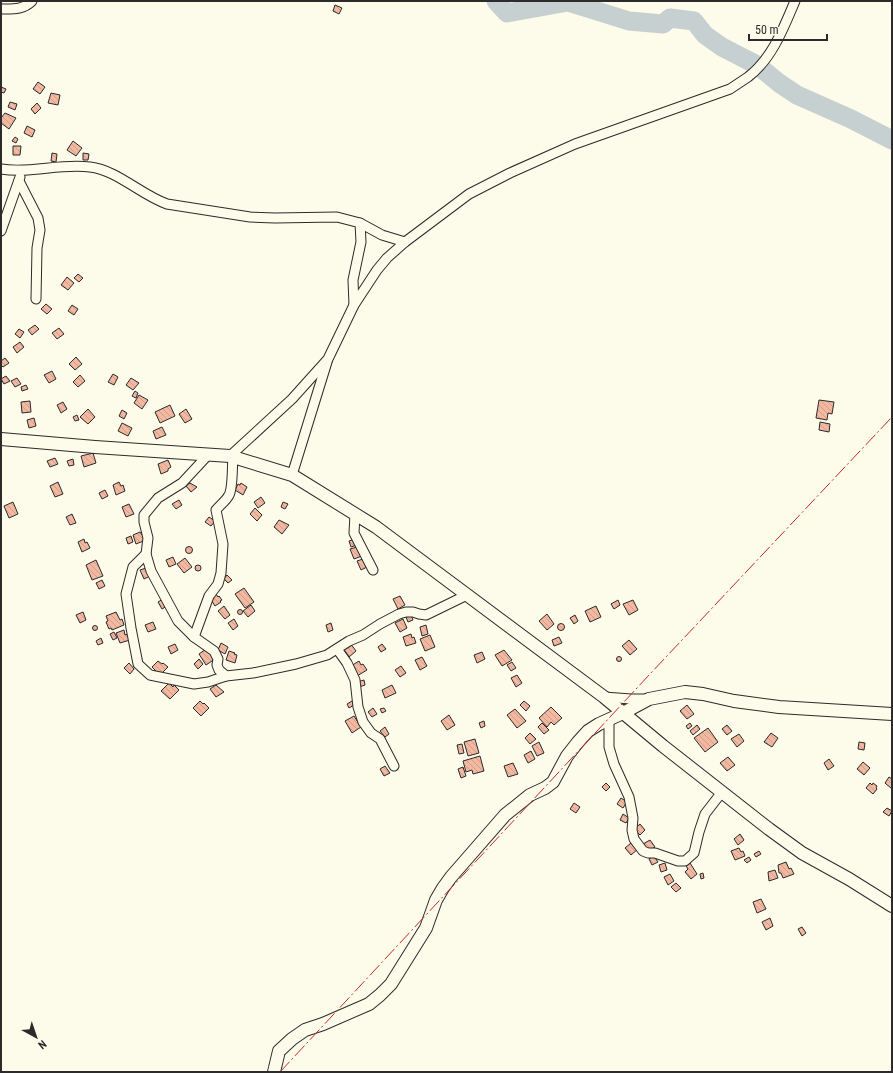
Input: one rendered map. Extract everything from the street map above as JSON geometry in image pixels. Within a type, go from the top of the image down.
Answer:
[{"type":"street","points":[[1,9],[17,9],[27,6],[32,1]]},
{"type":"street","points":[[292,475],[328,359],[354,305],[377,270],[387,258],[405,242],[469,194],[510,173],[575,144],[730,89],[749,76],[767,57],[781,34],[795,1]]},
{"type":"street","points":[[1,169],[22,170],[59,167],[90,167],[103,170],[154,199],[167,204],[250,217],[337,217],[360,223],[382,236],[405,242]]},
{"type":"street","points":[[1,230],[22,170]]},
{"type":"street","points":[[19,181],[38,218],[40,230],[37,248],[36,299]]},
{"type":"street","points":[[354,305],[353,280],[361,242],[360,223]]},
{"type":"street","points":[[194,637],[209,596],[218,584],[221,573],[223,544],[216,510],[229,496],[232,486],[232,456],[292,399],[328,359]]},
{"type":"street","points":[[1,440],[232,456],[292,475],[376,527],[604,697],[663,746],[802,853],[849,879],[892,906]]},
{"type":"street","points":[[208,455],[182,483],[158,498],[144,515],[148,538],[146,554],[151,571],[178,621],[194,637],[214,652],[218,659],[217,664],[219,670],[226,676]]},
{"type":"street","points":[[355,514],[354,533],[373,570]]},
{"type":"street","points":[[146,554],[133,567],[126,594],[138,664],[150,676],[194,684],[208,682],[226,676],[253,673],[296,664],[327,655],[349,640],[363,635],[398,614],[406,612],[426,614],[467,595]]},
{"type":"street","points":[[337,649],[347,663],[355,680],[358,707],[363,722],[371,733],[380,739],[394,766]]},
{"type":"street","points":[[604,697],[631,700],[649,699],[685,692],[779,707],[892,714]]},
{"type":"street","points":[[274,1072],[279,1051],[292,1039],[305,1030],[324,1024],[369,1004],[391,984],[426,928],[436,900],[451,877],[505,815],[530,795],[545,788],[552,782],[566,756],[588,731],[649,699]]},
{"type":"street","points":[[608,720],[609,747],[614,764],[629,797],[633,818],[632,830],[634,839],[643,851],[648,853],[656,853],[678,861],[685,860],[694,853],[705,814],[722,792]]},
{"type":"building","points":[[335,5],[342,8],[339,14],[333,11]]},
{"type":"building","points":[[38,82],[45,87],[40,94],[33,89]]},
{"type":"building","points":[[1,87],[6,89],[4,93],[1,92]]},
{"type":"building","points":[[51,93],[60,95],[58,105],[48,103]]},
{"type":"building","points":[[10,102],[17,104],[15,110],[8,107]]},
{"type":"building","points":[[37,103],[41,108],[35,114],[31,109]]},
{"type":"building","points":[[5,113],[16,118],[9,129],[1,123],[1,118]]},
{"type":"building","points":[[27,126],[35,130],[32,137],[24,133]]},
{"type":"building","points":[[15,137],[18,139],[16,143],[12,141]]},
{"type":"building","points":[[73,141],[82,148],[76,156],[67,150]]},
{"type":"building","points":[[13,146],[21,146],[20,155],[13,155]]},
{"type":"building","points":[[52,153],[57,154],[56,162],[51,161]]},
{"type":"building","points":[[83,153],[89,154],[88,160],[83,160]]},
{"type":"building","points":[[78,274],[83,278],[79,282],[74,278]]},
{"type":"building","points":[[67,277],[74,283],[68,290],[61,285]]},
{"type":"building","points":[[46,304],[52,309],[47,314],[41,309]]},
{"type":"building","points":[[72,305],[78,309],[74,315],[68,311]]},
{"type":"building","points":[[35,325],[39,329],[32,335],[28,330]]},
{"type":"building","points":[[59,328],[64,334],[57,339],[52,333]]},
{"type":"building","points":[[19,329],[24,332],[20,338],[15,334]]},
{"type":"building","points":[[20,342],[24,347],[17,353],[13,347]]},
{"type":"building","points":[[76,357],[82,364],[75,370],[69,364]]},
{"type":"building","points":[[5,358],[9,363],[3,367],[1,365],[1,361]]},
{"type":"building","points":[[52,371],[56,379],[49,383],[44,375]]},
{"type":"building","points":[[113,374],[118,377],[114,385],[108,382]]},
{"type":"building","points":[[80,375],[85,381],[78,387],[73,382]]},
{"type":"building","points":[[6,376],[10,381],[4,384],[1,379]]},
{"type":"building","points":[[17,378],[21,384],[15,387],[11,381]]},
{"type":"building","points":[[131,378],[139,383],[133,390],[126,385]]},
{"type":"building","points":[[26,385],[28,389],[22,391],[21,387]]},
{"type":"building","points":[[135,391],[138,393],[136,398],[132,396]]},
{"type":"building","points":[[139,395],[148,400],[142,409],[134,403]]},
{"type":"building","points":[[819,400],[834,402],[832,414],[828,413],[827,420],[816,418]]},
{"type":"building","points":[[30,401],[31,412],[22,413],[21,402]]},
{"type":"building","points":[[63,402],[67,409],[61,413],[57,405]]},
{"type":"building","points":[[170,405],[175,416],[160,423],[155,412]]},
{"type":"building","points":[[88,409],[95,417],[88,424],[80,417]]},
{"type":"building","points":[[186,409],[192,419],[185,423],[179,414]]},
{"type":"building","points":[[122,410],[127,413],[124,419],[119,416]]},
{"type":"building","points":[[77,415],[79,420],[75,421],[73,417]]},
{"type":"building","points":[[34,418],[36,426],[29,428],[27,420]]},
{"type":"building","points":[[820,422],[830,424],[829,432],[819,430]]},
{"type":"building","points":[[122,423],[132,428],[128,436],[118,431]]},
{"type":"building","points":[[162,427],[166,435],[156,439],[153,431]]},
{"type":"building","points":[[93,453],[96,463],[84,467],[81,456]]},
{"type":"building","points":[[55,458],[58,464],[50,467],[47,461]]},
{"type":"building","points":[[73,459],[74,465],[69,466],[67,461]]},
{"type":"building","points":[[168,460],[171,467],[168,471],[161,474],[158,464]]},
{"type":"building","points":[[58,482],[63,494],[55,497],[50,486]]},
{"type":"building","points":[[119,482],[121,486],[123,485],[125,491],[116,495],[113,485]]},
{"type":"building","points":[[190,483],[197,487],[191,492],[186,486]]},
{"type":"building","points":[[241,483],[247,487],[243,495],[235,490],[238,484],[240,485]]},
{"type":"building","points":[[105,490],[108,496],[102,499],[99,493]]},
{"type":"building","points":[[261,497],[265,503],[258,508],[254,502]]},
{"type":"building","points":[[179,500],[182,505],[176,509],[172,504]]},
{"type":"building","points":[[13,502],[18,514],[9,518],[4,506]]},
{"type":"building","points":[[283,502],[288,504],[285,509],[281,507]]},
{"type":"building","points":[[129,504],[134,514],[126,517],[122,507]]},
{"type":"building","points":[[255,508],[262,515],[257,521],[250,514]]},
{"type":"building","points":[[72,514],[76,523],[70,525],[66,517]]},
{"type":"building","points":[[209,517],[215,521],[211,526],[205,522]]},
{"type":"building","points":[[279,520],[289,525],[282,534],[274,527]]},
{"type":"building","points":[[140,532],[144,535],[146,540],[136,544],[133,535]]},
{"type":"building","points":[[131,536],[133,542],[128,544],[126,538]]},
{"type":"building","points":[[84,539],[85,543],[87,542],[90,548],[82,552],[78,542]]},
{"type":"building","points":[[355,539],[357,545],[351,547],[349,541]]},
{"type":"building","points":[[189,546],[193,550],[189,554],[185,550]]},
{"type":"building","points":[[357,547],[362,556],[354,559],[350,549]]},
{"type":"building","points":[[173,557],[176,564],[169,567],[166,560]]},
{"type":"building","points":[[185,558],[192,567],[184,573],[177,564]]},
{"type":"building","points":[[363,559],[367,567],[361,570],[357,561]]},
{"type":"building","points":[[96,560],[103,576],[92,580],[86,565]]},
{"type":"building","points":[[198,565],[201,568],[198,571],[195,568]]},
{"type":"building","points":[[146,568],[150,576],[144,579],[140,570]]},
{"type":"building","points":[[227,575],[232,580],[228,583],[224,579]]},
{"type":"building","points":[[102,580],[105,586],[99,589],[96,583]]},
{"type":"building","points":[[244,588],[254,602],[245,608],[235,594]]},
{"type":"building","points":[[216,594],[222,600],[215,606],[210,598]]},
{"type":"building","points":[[400,596],[405,605],[398,609],[393,599]]},
{"type":"building","points":[[163,599],[167,606],[162,609],[158,602]]},
{"type":"building","points":[[618,600],[620,605],[614,609],[611,604]]},
{"type":"building","points":[[633,600],[638,610],[629,615],[623,604]]},
{"type":"building","points":[[251,605],[255,611],[248,617],[243,611]]},
{"type":"building","points":[[224,606],[230,615],[225,619],[218,611]]},
{"type":"building","points":[[596,606],[601,617],[590,622],[585,611]]},
{"type":"building","points":[[240,609],[243,612],[240,615],[237,612]]},
{"type":"building","points":[[83,612],[86,620],[80,623],[76,615]]},
{"type":"building","points":[[116,612],[120,620],[122,619],[124,625],[112,630],[111,628],[109,629],[106,622],[108,621],[106,616]]},
{"type":"building","points":[[547,614],[554,624],[547,630],[539,621]]},
{"type":"building","points":[[411,615],[413,620],[408,622],[406,617]]},
{"type":"building","points":[[575,615],[578,621],[574,624],[570,618]]},
{"type":"building","points":[[234,619],[238,626],[233,630],[228,623]]},
{"type":"building","points":[[403,619],[407,628],[400,632],[395,623]]},
{"type":"building","points":[[153,622],[156,629],[148,632],[145,625]]},
{"type":"building","points":[[331,623],[333,630],[328,632],[326,625]]},
{"type":"building","points":[[561,623],[565,627],[561,631],[557,627]]},
{"type":"building","points":[[426,625],[428,634],[422,636],[420,627]]},
{"type":"building","points":[[93,626],[97,626],[97,630],[93,630]]},
{"type":"building","points":[[124,630],[125,635],[128,634],[130,640],[120,643],[116,633]]},
{"type":"building","points":[[114,632],[117,638],[113,640],[110,634]]},
{"type":"building","points":[[411,634],[416,643],[406,646],[403,637]]},
{"type":"building","points":[[430,635],[435,647],[425,651],[420,639]]},
{"type":"building","points":[[559,637],[562,643],[554,646],[552,640]]},
{"type":"building","points":[[101,638],[103,643],[98,645],[96,641]]},
{"type":"building","points":[[629,640],[637,649],[630,655],[622,646]]},
{"type":"building","points":[[221,643],[228,647],[225,654],[218,650]]},
{"type":"building","points":[[350,643],[356,651],[349,657],[343,648]]},
{"type":"building","points":[[175,644],[178,650],[171,654],[168,647]]},
{"type":"building","points":[[382,644],[386,649],[381,652],[378,647]]},
{"type":"building","points":[[206,649],[215,659],[206,665],[199,654]]},
{"type":"building","points":[[504,650],[512,660],[502,666],[495,655]]},
{"type":"building","points":[[229,651],[237,655],[235,663],[226,660]]},
{"type":"building","points":[[482,652],[485,659],[477,663],[474,655]]},
{"type":"building","points":[[422,657],[427,666],[420,670],[415,660]]},
{"type":"building","points":[[617,657],[621,657],[621,661],[617,661]]},
{"type":"building","points":[[199,659],[203,664],[198,669],[194,664]]},
{"type":"building","points":[[158,661],[168,667],[160,675],[152,667]]},
{"type":"building","points":[[359,661],[367,670],[357,676],[351,666]]},
{"type":"building","points":[[512,662],[516,668],[511,671],[507,665]]},
{"type":"building","points":[[129,663],[134,669],[130,674],[124,668]]},
{"type":"building","points":[[401,666],[406,673],[400,677],[395,670]]},
{"type":"building","points":[[517,675],[522,683],[516,687],[511,678]]},
{"type":"building","points":[[364,680],[365,685],[359,687],[357,682]]},
{"type":"building","points":[[169,683],[173,687],[174,685],[179,690],[170,699],[161,691]]},
{"type":"building","points":[[216,685],[224,692],[216,697],[210,689]]},
{"type":"building","points":[[392,685],[396,693],[385,698],[382,690]]},
{"type":"building","points":[[200,701],[209,708],[201,716],[193,708]]},
{"type":"building","points":[[352,701],[354,705],[349,708],[347,704]]},
{"type":"building","points":[[524,701],[530,706],[526,711],[520,705]]},
{"type":"building","points":[[687,705],[694,714],[687,719],[680,711]]},
{"type":"building","points":[[551,707],[562,718],[554,725],[551,722],[547,727],[539,718]]},
{"type":"building","points":[[373,708],[377,714],[372,717],[368,712]]},
{"type":"building","points":[[384,708],[386,711],[382,713],[380,709]]},
{"type":"building","points":[[515,709],[526,721],[517,728],[507,715]]},
{"type":"building","points":[[449,715],[455,725],[447,730],[441,721]]},
{"type":"building","points":[[354,716],[361,727],[352,733],[345,721]]},
{"type":"building","points":[[484,721],[485,726],[481,728],[479,723]]},
{"type":"building","points":[[542,723],[549,730],[544,734],[538,727]]},
{"type":"building","points":[[690,723],[692,726],[688,729],[686,726]]},
{"type":"building","points":[[697,725],[700,729],[693,735],[690,731]]},
{"type":"building","points":[[727,725],[732,731],[727,735],[722,729]]},
{"type":"building","points":[[385,727],[389,734],[385,737],[380,731]]},
{"type":"building","points":[[708,728],[718,742],[705,752],[694,738]]},
{"type":"building","points":[[530,733],[536,739],[530,744],[525,738]]},
{"type":"building","points":[[771,733],[778,738],[772,747],[764,742]]},
{"type":"building","points":[[739,734],[744,741],[737,747],[731,739]]},
{"type":"building","points":[[475,739],[479,753],[468,756],[464,742]]},
{"type":"building","points":[[539,742],[544,753],[537,756],[532,746]]},
{"type":"building","points":[[859,742],[865,743],[864,750],[858,749]]},
{"type":"building","points":[[462,744],[464,753],[459,754],[457,745]]},
{"type":"building","points":[[531,751],[535,759],[528,763],[524,755]]},
{"type":"building","points":[[480,756],[484,771],[473,774],[472,770],[466,772],[463,761]]},
{"type":"building","points":[[728,757],[735,765],[727,771],[720,763]]},
{"type":"building","points":[[829,759],[834,766],[828,770],[824,763]]},
{"type":"building","points":[[863,762],[870,768],[864,775],[857,769]]},
{"type":"building","points":[[513,763],[518,774],[508,777],[504,766]]},
{"type":"building","points":[[385,766],[390,773],[384,776],[380,769]]},
{"type":"building","points":[[463,767],[466,776],[461,778],[458,769]]},
{"type":"building","points":[[889,777],[892,779],[892,789],[885,783]]},
{"type":"building","points":[[606,783],[610,787],[606,791],[602,787]]},
{"type":"building","points":[[870,783],[877,786],[877,789],[873,794],[866,788]]},
{"type":"building","points":[[621,798],[627,802],[623,808],[617,804]]},
{"type":"building","points":[[574,803],[580,807],[576,813],[570,809]]},
{"type":"building","points":[[887,808],[892,811],[889,816],[883,812]]},
{"type":"building","points":[[623,814],[629,818],[626,823],[620,820]]},
{"type":"building","points":[[640,824],[645,830],[640,835],[634,829]]},
{"type":"building","points":[[740,834],[744,840],[738,845],[734,839]]},
{"type":"building","points":[[650,840],[655,847],[648,851],[643,844]]},
{"type":"building","points":[[631,843],[638,849],[631,855],[625,848]]},
{"type":"building","points":[[739,848],[741,852],[743,851],[745,856],[735,860],[731,851]]},
{"type":"building","points":[[759,851],[761,854],[756,857],[754,854]]},
{"type":"building","points":[[654,856],[658,862],[652,865],[649,859]]},
{"type":"building","points":[[749,857],[751,860],[747,863],[744,860]]},
{"type":"building","points":[[786,862],[789,869],[791,868],[794,874],[783,878],[781,873],[779,873],[778,865]]},
{"type":"building","points":[[665,863],[667,870],[661,872],[659,865]]},
{"type":"building","points":[[690,863],[697,874],[691,879],[685,872],[688,869],[686,866]]},
{"type":"building","points":[[775,870],[778,878],[769,881],[768,872]]},
{"type":"building","points":[[703,873],[704,878],[701,879],[700,874]]},
{"type":"building","points":[[670,874],[674,881],[668,885],[664,877]]},
{"type":"building","points":[[676,883],[681,888],[676,892],[671,887]]},
{"type":"building","points":[[761,899],[766,909],[757,913],[753,902]]},
{"type":"building","points":[[770,918],[773,926],[766,930],[762,922]]},
{"type":"building","points":[[802,927],[806,933],[802,936],[798,929]]},
{"type":"waterway","points":[[496,1],[507,13],[568,2],[629,21],[663,24],[670,18],[694,21],[705,35],[722,47],[755,64]]},
{"type":"waterway","points":[[762,69],[797,95],[851,119],[892,140]]},
{"type":"power","points":[[280,1072],[650,674],[892,417]]}]
